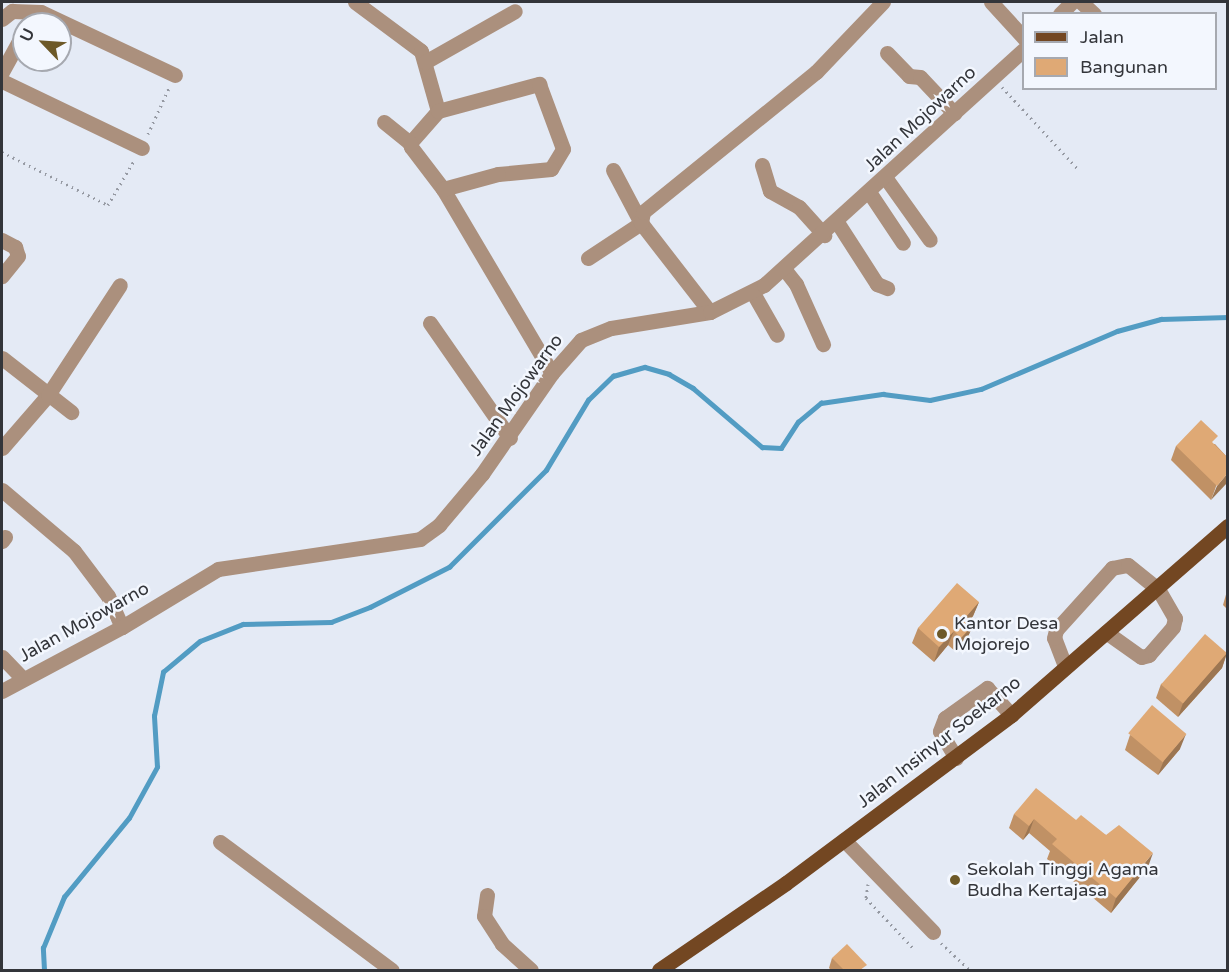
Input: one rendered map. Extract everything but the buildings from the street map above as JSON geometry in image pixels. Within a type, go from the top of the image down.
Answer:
[{"type":"main road","name":"Jalan Insinyur Soekarno","points":[[659,970],[956,758],[1011,715],[1065,666],[1158,589],[1227,526]]},
{"type":"street","points":[[355,2],[415,43],[425,62],[438,111]]},
{"type":"street","points":[[588,258],[641,223],[643,212],[680,178],[816,72],[883,2]]},
{"type":"street","points":[[991,2],[1022,37]]},
{"type":"street","points":[[2,19],[12,11],[37,12]]},
{"type":"street","points":[[425,62],[515,12]]},
{"type":"street","points":[[72,28],[175,75]]},
{"type":"street","name":"Jalan Mojowarno","points":[[2,691],[22,678],[122,627],[218,569],[420,539],[460,501],[510,438],[552,373],[572,348],[593,333],[710,312],[753,292],[785,270],[824,235],[1022,50]]},
{"type":"street","points":[[887,53],[909,76],[920,77],[954,113]]},
{"type":"street","points":[[2,72],[12,54]]},
{"type":"street","points":[[2,81],[142,148]]},
{"type":"street","points":[[410,143],[438,111],[538,84],[563,149],[551,170],[498,174],[443,189]]},
{"type":"street","points":[[384,122],[410,143],[443,189],[552,373]]},
{"type":"street","points":[[762,165],[770,191],[799,207],[824,235]]},
{"type":"street","points":[[613,170],[641,223],[710,312]]},
{"type":"street","points":[[885,177],[930,240]]},
{"type":"street","points":[[869,192],[903,243]]},
{"type":"street","points":[[837,222],[877,284],[887,288]]},
{"type":"street","points":[[2,240],[15,247],[18,256],[2,276]]},
{"type":"street","points":[[785,270],[796,284],[824,344]]},
{"type":"street","points":[[2,448],[48,395],[120,285]]},
{"type":"street","points":[[753,292],[777,335]]},
{"type":"street","points":[[430,323],[510,438]]},
{"type":"street","points":[[2,358],[71,412]]},
{"type":"street","points":[[2,490],[74,551],[108,596],[122,627]]},
{"type":"street","points":[[1065,666],[1054,638],[1056,630],[1112,568],[1128,565],[1158,589],[1175,618],[1173,627],[1149,655],[1142,657],[1126,649],[1106,632]]},
{"type":"street","points":[[2,657],[22,678]]},
{"type":"street","points":[[956,758],[940,731],[945,718],[987,688],[1011,715]]},
{"type":"street","points":[[844,840],[933,932]]},
{"type":"street","points":[[220,842],[392,970]]},
{"type":"street","points":[[487,895],[484,916],[502,944],[531,970]]},
{"type":"path","points":[[2,152],[108,205],[142,148],[175,75]]},
{"type":"path","points":[[993,77],[1077,168]]},
{"type":"path","points":[[878,875],[867,885],[866,898],[914,949]]},
{"type":"path","points":[[933,932],[970,970]]},
{"type":"waterway","points":[[44,970],[43,948],[64,897],[129,818],[157,767],[154,716],[163,672],[200,641],[243,624],[331,622],[370,607],[449,567],[546,470],[588,400],[613,376],[645,367],[669,374],[693,388],[762,447],[781,448],[798,422],[821,403],[883,394],[930,400],[981,389],[1117,331],[1161,319],[1228,317]]},
{"type":"place","name":"Kantor Desa Mojorejo","points":[[942,634]]},
{"type":"place","name":"Sekolah Tinggi Agama Budha Kertajasa","points":[[955,880]]}]
